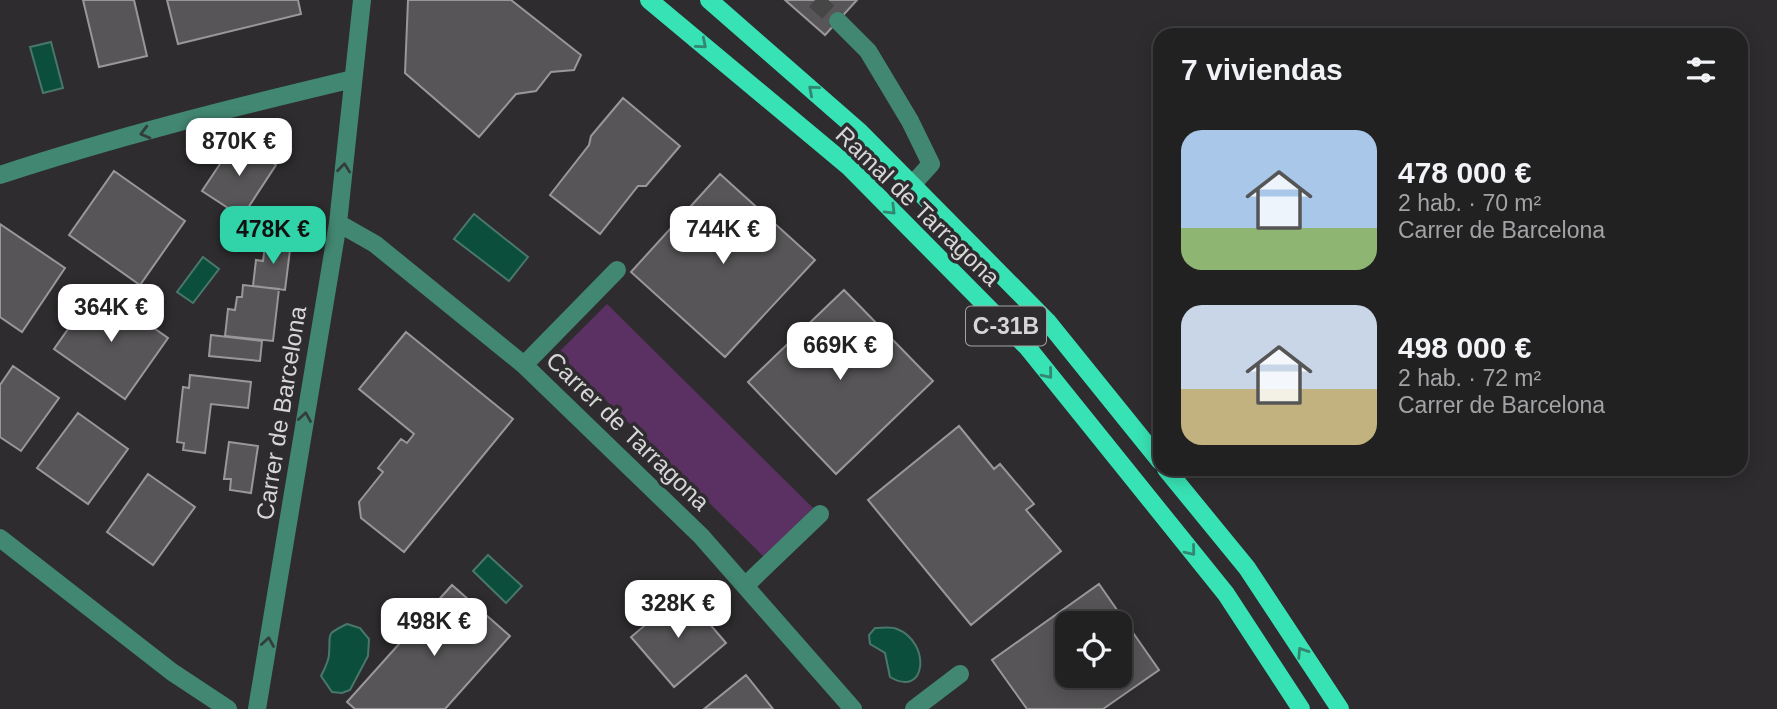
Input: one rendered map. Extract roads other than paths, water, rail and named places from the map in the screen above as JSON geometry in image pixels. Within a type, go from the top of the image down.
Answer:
[{"type":"main road","name":"Ramal de Tarragona","points":[[649,0],[848,166],[1028,348],[1226,594],[1301,709]]},
{"type":"main road","name":"Ramal de Tarragona","points":[[709,0],[860,132],[1047,321],[1153,452]]},
{"type":"main road","points":[[1172,476],[1247,568],[1340,709]]},
{"type":"street","name":"Carrer de Barcelona","points":[[257,709],[338,223],[362,0]]},
{"type":"street","points":[[838,21],[868,51],[910,121],[931,164],[912,185]]},
{"type":"street","points":[[0,175],[193,120],[353,79]]},
{"type":"street","name":"Carrer de Tarragona","points":[[338,223],[375,244],[524,365],[701,536],[853,709]]},
{"type":"street","points":[[524,365],[617,270]]},
{"type":"street","points":[[746,585],[820,514]]},
{"type":"street","points":[[0,538],[172,672],[228,709]]},
{"type":"street","points":[[914,709],[960,674]]},
{"type":"tunnel","points":[[815,0],[838,21]]}]
